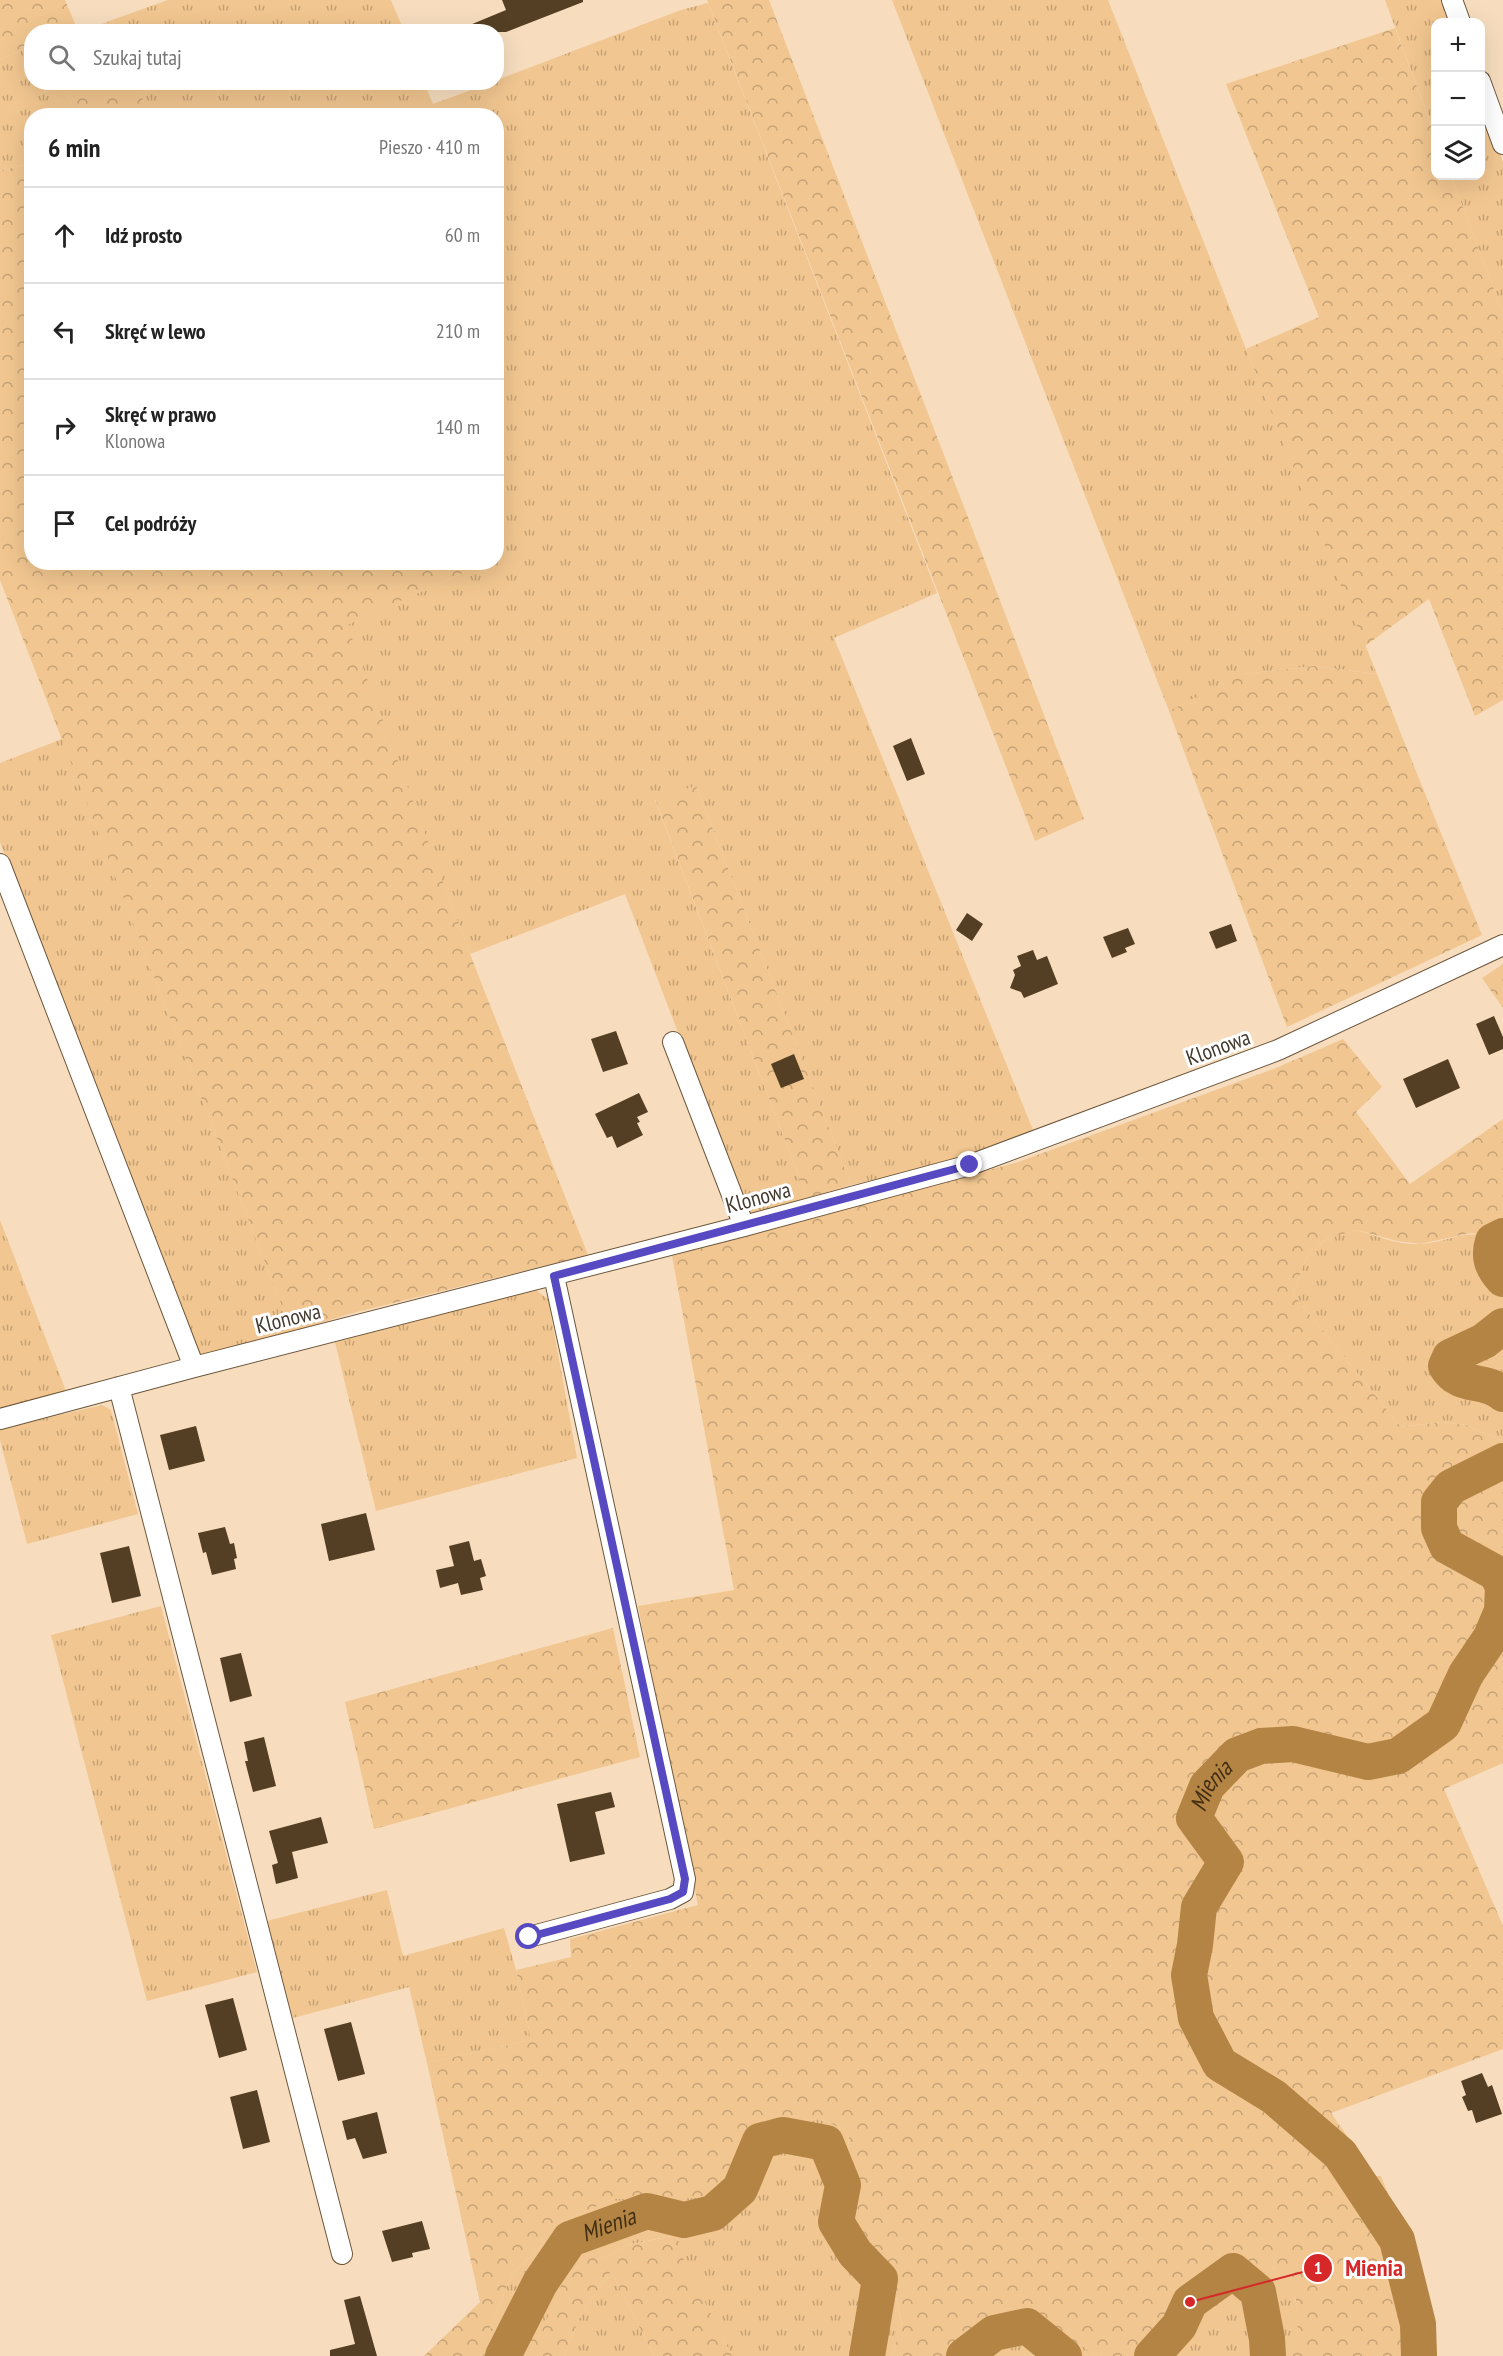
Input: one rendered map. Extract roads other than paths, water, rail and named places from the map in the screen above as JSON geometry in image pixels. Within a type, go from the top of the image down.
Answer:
[{"type":"street","points":[[1452,0],[1459,18]]},
{"type":"street","points":[[1485,95],[1503,144]]},
{"type":"street","points":[[0,864],[194,1367]]},
{"type":"street","name":"Klonowa","points":[[0,1419],[194,1367],[554,1276],[970,1165],[1278,1050],[1503,945]]},
{"type":"street","points":[[673,1042],[744,1226]]},
{"type":"street","points":[[529,1937],[670,1899],[683,1892],[685,1879],[554,1276]]},
{"type":"street","points":[[119,1387],[342,2254]]},
{"type":"water","points":[[1503,1224],[1503,1248],[1501,1248],[1485,1235]]},
{"type":"waterway","name":"Mienia","points":[[1503,1236],[1493,1241],[1491,1252],[1494,1266],[1503,1279]]},
{"type":"waterway","name":"Mienia","points":[[1503,1326],[1484,1341],[1450,1357],[1446,1366],[1458,1378],[1489,1386],[1503,1394]]},
{"type":"waterway","name":"Mienia","points":[[1419,2356],[1418,2324],[1397,2240],[1340,2154],[1274,2097],[1220,2064],[1196,2018],[1189,1975],[1199,1907],[1226,1862],[1194,1818],[1207,1786],[1237,1755],[1261,1746],[1293,1744],[1368,1762],[1398,1756],[1443,1724],[1466,1674],[1491,1637],[1502,1611],[1503,1586],[1496,1573],[1447,1546],[1439,1528],[1439,1502],[1451,1487],[1503,1461]]},
{"type":"waterway","name":"Mienia","points":[[1496,1573],[1503,1571]]},
{"type":"waterway","name":"Mienia","points":[[503,2356],[540,2283],[570,2239],[647,2211],[684,2220],[713,2213],[740,2189],[760,2141],[783,2135],[826,2143],[843,2185],[836,2222],[855,2253],[880,2279],[867,2356]]},
{"type":"waterway","name":"Mienia","points":[[1152,2356],[1179,2326],[1190,2302],[1233,2271],[1258,2292],[1268,2356]]},
{"type":"waterway","name":"Mienia","points":[[964,2356],[994,2333],[1027,2326],[1064,2356]]},
{"type":"place","name":"Mienia","points":[[1190,2302]]}]
